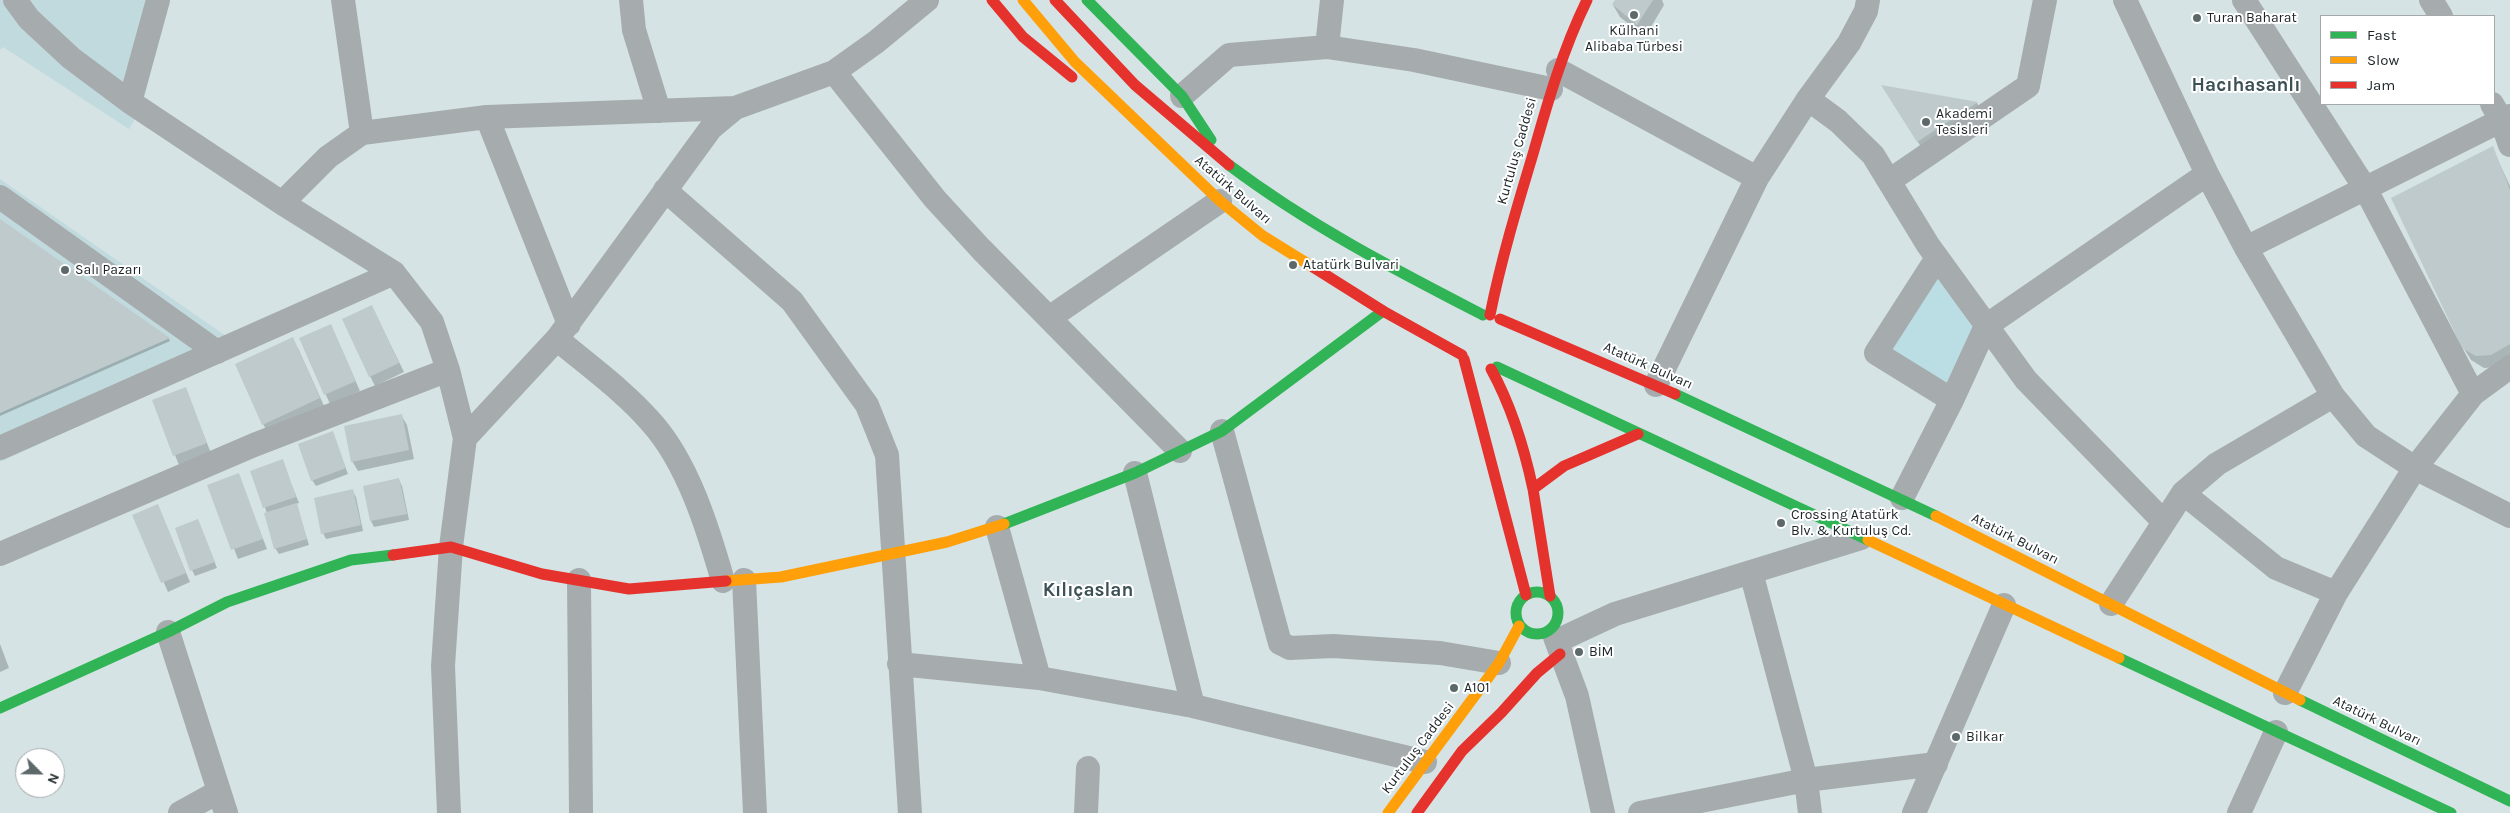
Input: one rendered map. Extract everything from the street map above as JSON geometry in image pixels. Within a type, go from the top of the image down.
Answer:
[{"type":"main road","points":[[992,0],[1023,37],[1220,201]]},
{"type":"main road","name":"Atatürk Bulvarı","points":[[1023,0],[1075,62],[1220,201],[1263,236],[1383,311],[1463,357],[1476,368],[1494,368]]},
{"type":"main road","name":"Atatürk Bulvarı","points":[[1055,0],[1080,30],[1167,113],[1224,160],[1287,208],[1394,270],[1491,316],[1656,385],[1902,498],[2285,693],[2510,801]]},
{"type":"main road","points":[[1087,0],[1182,96],[1224,160]]},
{"type":"main road","name":"Kurtuluş Caddesi","points":[[1491,316],[1498,267],[1554,80],[1586,0]]},
{"type":"main road","points":[[0,708],[168,632],[227,602],[351,560],[451,547],[542,574],[629,589],[780,577],[947,542],[997,527],[1135,473],[1222,431],[1383,311]]},
{"type":"main road","points":[[1468,322],[1491,316],[1507,324],[1513,339]]},
{"type":"main road","points":[[1459,338],[1473,404],[1503,505],[1526,595]]},
{"type":"main road","points":[[1494,368],[1510,355]]},
{"type":"main road","points":[[1494,368],[2451,813]]},
{"type":"main road","points":[[1417,813],[1462,751],[1501,713],[1536,673],[1556,641],[1558,616],[1550,596],[1533,489],[1505,392],[1494,368]]},
{"type":"main road","points":[[1533,489],[1564,466],[1638,434]]},
{"type":"main road","points":[[1550,596],[1534,593],[1526,595],[1519,602],[1516,614],[1520,626],[1525,631],[1535,635],[1546,632],[1556,641]]},
{"type":"main road","name":"Kurtuluş Caddesi","points":[[1388,813],[1499,663],[1520,626]]},
{"type":"street","points":[[0,7],[5,0]]},
{"type":"street","points":[[15,0],[29,19],[71,58],[130,102],[282,203],[394,274],[432,322],[448,370],[465,438],[451,547],[443,666],[449,813]]},
{"type":"street","points":[[130,102],[158,0]]},
{"type":"street","points":[[343,0],[362,133]]},
{"type":"street","points":[[631,0],[634,30],[659,111]]},
{"type":"street","points":[[282,203],[328,157],[362,133],[487,117],[735,108],[834,72],[876,42],[927,0]]},
{"type":"street","points":[[1327,47],[1332,0]]},
{"type":"street","points":[[1656,385],[1757,178],[1808,99],[1849,43],[1866,12],[1868,0]]},
{"type":"street","points":[[1889,181],[2028,86],[2045,0]]},
{"type":"street","points":[[2125,0],[2207,174],[2246,248],[2333,396],[2366,436],[2415,468],[2510,516]]},
{"type":"street","points":[[2244,0],[2365,188],[2473,394]]},
{"type":"street","points":[[2431,0],[2440,15]]},
{"type":"street","points":[[1182,96],[1230,55],[1327,47],[1554,80],[1757,178]]},
{"type":"street","points":[[834,72],[935,199],[1180,451]]},
{"type":"street","points":[[1808,99],[1838,120],[1873,155],[1937,258],[2026,380],[2164,522]]},
{"type":"street","points":[[465,438],[563,331],[711,128],[735,108]]},
{"type":"street","points":[[2246,248],[2365,188],[2501,113],[2510,144]]},
{"type":"street","points":[[487,117],[563,331],[615,388],[652,423],[678,462],[707,528],[734,581],[755,813]]},
{"type":"street","points":[[1902,498],[1952,400],[1986,326],[2207,174]]},
{"type":"street","points":[[665,190],[792,301],[867,405],[887,455],[910,813]]},
{"type":"street","points":[[0,197],[217,352]]},
{"type":"street","points":[[1049,318],[1220,201]]},
{"type":"street","points":[[1937,258],[1876,353],[1952,400]]},
{"type":"street","points":[[0,448],[394,274]]},
{"type":"street","points":[[2285,693],[2336,593],[2415,468],[2473,394],[2510,367]]},
{"type":"street","points":[[0,554],[254,445],[448,370]]},
{"type":"street","points":[[2110,604],[2183,493],[2217,464],[2333,396]]},
{"type":"street","points":[[1222,431],[1280,643],[1290,648],[1333,646],[1440,653],[1499,663]]},
{"type":"street","points":[[1135,473],[1193,706]]},
{"type":"street","points":[[2183,493],[2276,568],[2336,593]]},
{"type":"street","points":[[997,527],[1039,678]]},
{"type":"street","points":[[1603,813],[1577,696],[1556,641],[1615,614],[1861,538]]},
{"type":"street","points":[[1751,572],[1806,780],[1810,813]]},
{"type":"street","points":[[579,580],[581,813]]},
{"type":"street","points":[[1914,813],[2004,605]]},
{"type":"street","points":[[168,632],[222,802],[180,813]]},
{"type":"street","points":[[899,664],[1039,678],[1193,706],[1425,762]]},
{"type":"street","points":[[2239,813],[2276,732]]},
{"type":"street","points":[[1640,813],[1806,780],[1936,764]]},
{"type":"street","points":[[1086,813],[1088,768]]},
{"type":"shaded area","points":[[0,0],[170,0],[141,109],[129,129],[3,47],[0,50]]},
{"type":"shaded area","name":"Salı Pazarı","points":[[0,179],[236,343],[232,356],[0,462]]},
{"type":"shaded area","points":[[1936,276],[1973,328],[1948,386],[1890,350]]},
{"type":"building","name":"Külhani Alibaba Türbesi","points":[[1615,0],[1653,0],[1637,25],[1612,4]]},
{"type":"building","name":"Akademi Tesisleri","points":[[1881,85],[1978,102],[1917,142]]},
{"type":"building","points":[[2493,146],[2510,190],[2510,344],[2491,355],[2476,356],[2462,348],[2391,198]]},
{"type":"building","points":[[0,219],[170,338],[0,413]]},
{"type":"building","points":[[372,305],[399,363],[369,377],[342,319]]},
{"type":"building","points":[[331,324],[356,381],[324,395],[299,338]]},
{"type":"building","points":[[293,337],[320,398],[262,425],[235,364]]},
{"type":"building","points":[[186,387],[207,443],[173,456],[152,400]]},
{"type":"building","points":[[402,414],[409,450],[351,462],[344,426]]},
{"type":"building","points":[[333,431],[346,468],[311,481],[298,444]]},
{"type":"building","points":[[283,459],[296,497],[263,508],[250,471]]},
{"type":"building","points":[[239,473],[263,539],[231,550],[207,485]]},
{"type":"building","points":[[399,478],[407,514],[370,521],[363,486]]},
{"type":"building","points":[[353,489],[361,525],[321,534],[314,498]]},
{"type":"building","points":[[297,503],[307,539],[274,549],[264,513]]},
{"type":"building","points":[[158,504],[186,573],[161,583],[132,515]]},
{"type":"building","points":[[198,519],[215,562],[190,571],[175,528]]},
{"type":"traffic: fast","points":[[1087,0],[1182,96],[1211,140]]},
{"type":"traffic: fast","points":[[1229,165],[1290,208],[1353,246],[1483,315]]},
{"type":"traffic: fast","points":[[1004,524],[1135,473],[1222,431],[1383,311]]},
{"type":"traffic: fast","points":[[1497,367],[1868,540]]},
{"type":"traffic: fast","points":[[1675,394],[1936,516]]},
{"type":"traffic: fast","points":[[0,708],[168,632],[227,602],[351,560],[393,555]]},
{"type":"traffic: fast","points":[[1537,592],[1552,598],[1558,613],[1552,628],[1537,634],[1522,628],[1516,613],[1522,598],[1537,592]]},
{"type":"traffic: fast","points":[[2119,658],[2451,813]]},
{"type":"traffic: fast","points":[[2300,700],[2510,801]]},
{"type":"traffic: slow","points":[[1023,0],[1075,62],[1220,201],[1263,236],[1313,267]]},
{"type":"traffic: slow","points":[[1936,516],[2300,700]]},
{"type":"traffic: slow","points":[[726,581],[781,577],[947,542],[1004,524]]},
{"type":"traffic: slow","points":[[1868,540],[2119,658]]},
{"type":"traffic: slow","points":[[1388,813],[1499,663],[1519,626]]},
{"type":"traffic: jam","points":[[992,0],[1023,37],[1072,77]]},
{"type":"traffic: jam","points":[[1055,0],[1135,85],[1229,165]]},
{"type":"traffic: jam","points":[[1490,315],[1499,274],[1550,95],[1563,56],[1587,0]]},
{"type":"traffic: jam","points":[[1313,267],[1383,311],[1462,355]]},
{"type":"traffic: jam","points":[[1500,319],[1675,394]]},
{"type":"traffic: jam","points":[[1464,359],[1526,595]]},
{"type":"traffic: jam","points":[[1491,369],[1505,398],[1516,428],[1526,458],[1533,489]]},
{"type":"traffic: jam","points":[[1550,596],[1533,489],[1564,466],[1638,434]]},
{"type":"traffic: jam","points":[[393,555],[451,547],[542,574],[629,589],[726,581]]},
{"type":"traffic: jam","points":[[1417,813],[1462,751],[1501,713],[1537,673],[1560,654]]},
{"type":"place","name":"Külhani Alibaba Türbesi","points":[[1634,15]]},
{"type":"place","name":"Turan Baharat","points":[[2197,18]]},
{"type":"place","name":"Akademi Tesisleri","points":[[1926,122]]},
{"type":"place","name":"Atatürk Bulvari","points":[[1293,265]]},
{"type":"place","name":"Salı Pazarı","points":[[65,270]]},
{"type":"place","name":"Crossing Atatürk Blv. & Kurtuluş Cd.","points":[[1781,523]]},
{"type":"place","name":"BİM","points":[[1579,652]]},
{"type":"place","name":"A101","points":[[1454,688]]},
{"type":"place","name":"Bilkar","points":[[1956,737]]},
{"type":"district","name":"Hacıhasanlı","points":[[2246,86]]},
{"type":"district","name":"Kılıçaslan","points":[[1088,591]]}]
